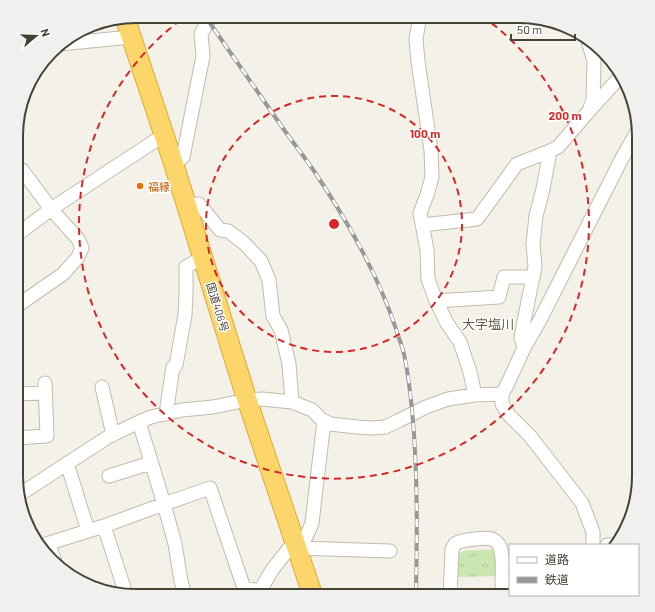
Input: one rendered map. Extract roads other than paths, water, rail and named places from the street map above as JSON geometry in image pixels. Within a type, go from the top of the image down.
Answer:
[{"type":"highway","name":"国道406号","points":[[127,24],[174,165],[247,400],[311,589]]},
{"type":"street","points":[[174,165],[183,157],[203,56],[201,34],[207,23]]},
{"type":"street","points":[[419,23],[416,39],[418,62],[432,164],[432,177],[420,213],[427,250],[428,278],[436,301],[447,323],[460,342],[470,372],[475,395]]},
{"type":"street","points":[[72,43],[131,37]]},
{"type":"street","points":[[589,111],[593,100],[594,61],[590,48]]},
{"type":"street","points":[[422,225],[477,218],[517,164],[558,147],[617,80]]},
{"type":"street","points":[[23,230],[51,209],[164,136]]},
{"type":"street","points":[[593,544],[593,532],[582,503],[530,436],[509,415],[502,404],[502,394],[524,348],[540,320],[632,140]]},
{"type":"street","points":[[524,348],[521,338],[535,267],[533,244],[536,216],[550,151]]},
{"type":"street","points":[[23,171],[51,209],[78,240],[82,248],[78,257],[63,274],[23,302]]},
{"type":"street","points":[[186,205],[199,204],[220,230],[228,232],[244,243],[261,261],[269,280],[274,316],[282,330],[289,364],[292,402]]},
{"type":"street","points":[[166,414],[172,367],[176,365],[185,315],[186,266],[202,257]]},
{"type":"street","points":[[436,301],[499,297],[504,277],[533,276]]},
{"type":"street","points":[[102,387],[113,435]]},
{"type":"street","points":[[23,393],[45,388],[47,436],[23,438]]},
{"type":"street","points":[[24,491],[113,435],[152,417],[182,410],[213,407],[247,400],[262,399],[292,402],[312,410],[321,419],[330,424],[357,427],[384,427],[426,407],[448,399],[475,395],[502,394]]},
{"type":"street","points":[[262,589],[272,570],[296,545],[306,537],[312,523],[324,420]]},
{"type":"street","points":[[139,422],[175,544],[183,589]]},
{"type":"street","points":[[67,463],[88,531]]},
{"type":"street","points":[[109,476],[151,463]]},
{"type":"street","points":[[47,545],[104,526],[210,488],[244,588],[247,589]]},
{"type":"street","points":[[104,526],[124,588]]},
{"type":"street","points":[[450,589],[452,549],[454,544],[472,540],[492,539],[498,543],[501,549],[506,582]]},
{"type":"street","points":[[296,545],[390,552]]},
{"type":"railway","points":[[210,23],[314,171],[338,208],[360,247],[380,287],[388,308],[405,358],[409,380],[414,433],[416,480],[416,589]]},
{"type":"place","name":"福縁","points":[[140,186]]},
{"type":"district","name":"大字塩川","points":[[488,324]]}]
